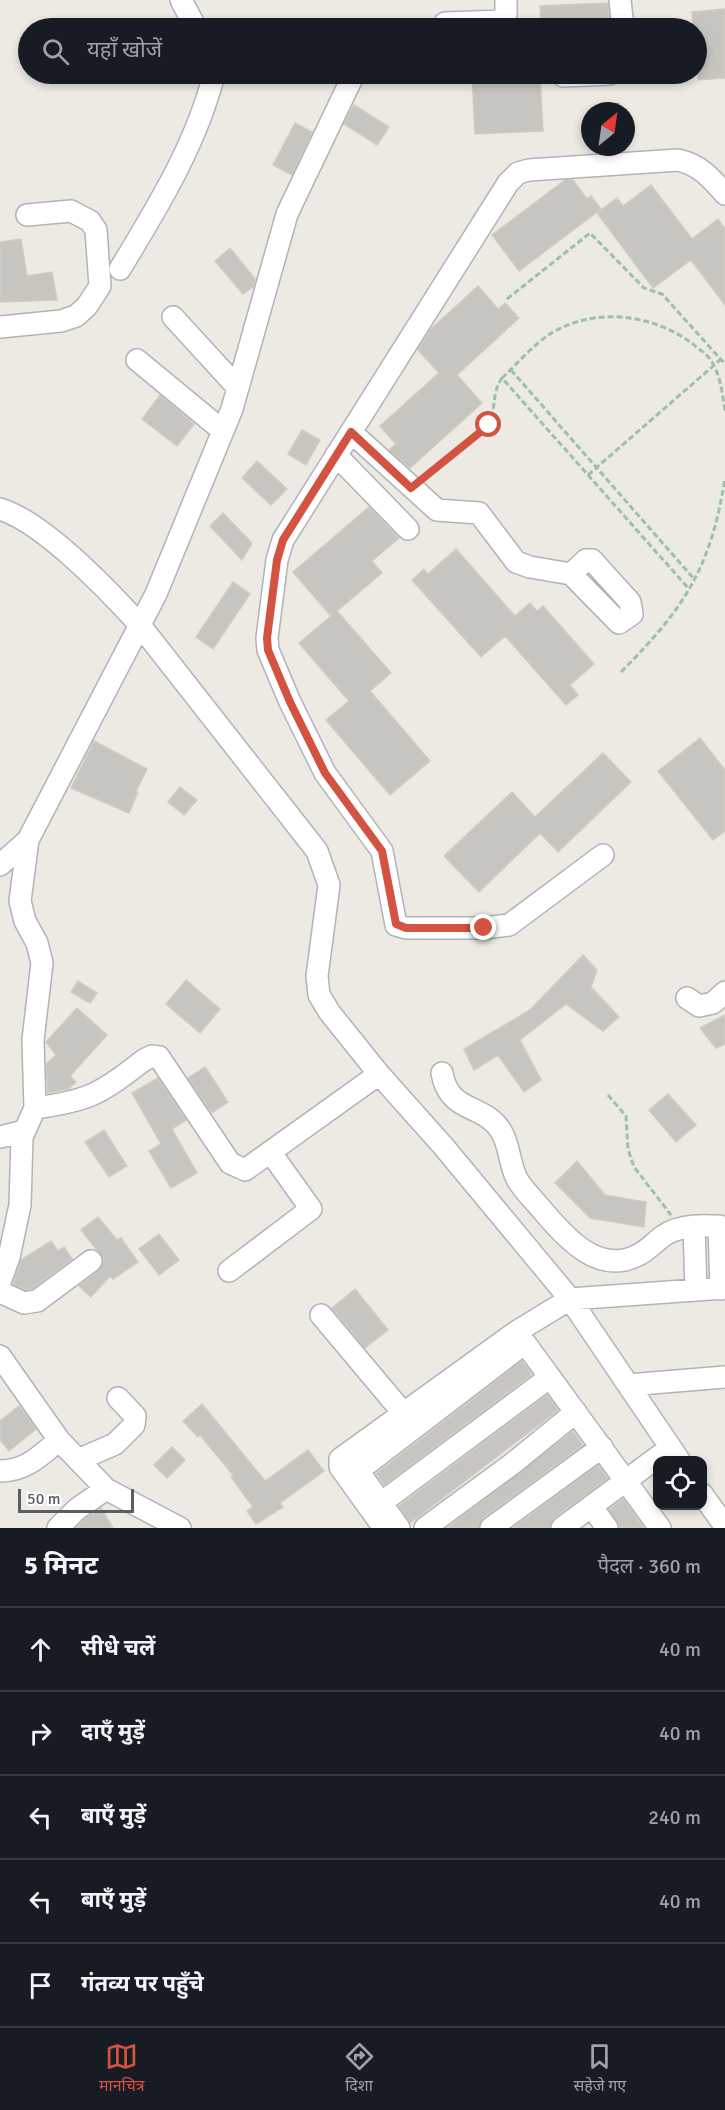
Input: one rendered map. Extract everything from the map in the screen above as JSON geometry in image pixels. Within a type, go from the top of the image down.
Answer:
[{"type":"street","points":[[182,0],[191,18]]},
{"type":"street","points":[[504,18],[506,0]]},
{"type":"street","points":[[620,0],[622,18]]},
{"type":"street","points":[[120,269],[155,212],[203,114],[211,84]]},
{"type":"street","points":[[0,1282],[9,1257],[20,1205],[24,1131],[35,1108],[33,1040],[42,963],[37,943],[25,921],[20,902],[28,840],[156,594],[223,431],[238,388],[287,214],[349,84]]},
{"type":"street","points":[[603,855],[509,925],[484,928],[406,928],[396,924],[382,851],[325,773],[290,702],[268,650],[267,638],[277,560],[283,540],[508,183],[518,173],[529,170],[678,160],[693,163],[705,171],[725,194]]},
{"type":"street","points":[[0,327],[61,321],[76,316],[87,306],[100,286],[96,230],[90,221],[71,211],[27,215]]},
{"type":"street","points":[[173,316],[238,388]]},
{"type":"street","points":[[137,360],[223,431]]},
{"type":"street","points":[[351,432],[437,510],[479,513],[516,562],[530,567],[571,574]]},
{"type":"street","points":[[336,455],[408,529]]},
{"type":"street","points":[[0,509],[40,531],[113,596],[139,624],[317,851],[329,885],[317,976],[319,995],[330,1013],[378,1074],[444,1148],[570,1299],[675,1454],[626,1481],[562,1528]]},
{"type":"street","points":[[0,866],[28,840]]},
{"type":"street","points":[[687,998],[699,1006],[713,1003],[725,992]]},
{"type":"street","points":[[35,1108],[68,1103],[102,1092],[152,1056],[163,1061],[200,1122],[230,1163],[244,1170],[271,1153],[378,1074]]},
{"type":"street","points":[[384,1528],[339,1464],[344,1456],[516,1332],[570,1299],[723,1289],[722,1226],[686,1227],[639,1255],[622,1261],[605,1259],[581,1250],[566,1238],[520,1184],[504,1134],[498,1125],[453,1098],[445,1090],[442,1073]]},
{"type":"street","points":[[0,1137],[24,1131]]},
{"type":"street","points":[[229,1271],[311,1209],[271,1153]]},
{"type":"street","points":[[686,1227],[696,1290]]},
{"type":"street","points":[[0,1292],[24,1303],[37,1302],[90,1261]]},
{"type":"street","points":[[321,1315],[404,1414]]},
{"type":"street","points":[[399,1528],[358,1470],[524,1343],[527,1344],[660,1528]]},
{"type":"street","points":[[0,1356],[59,1440],[106,1489],[180,1528]]},
{"type":"street","points":[[381,1503],[550,1377]]},
{"type":"street","points":[[628,1385],[725,1377]]},
{"type":"street","points":[[78,1460],[115,1443],[134,1425],[135,1416],[118,1398]]},
{"type":"street","points":[[431,1526],[576,1412]]},
{"type":"street","points":[[0,1472],[14,1472],[27,1466],[59,1440]]},
{"type":"street","points":[[491,1528],[602,1447]]},
{"type":"street","points":[[58,1528],[77,1509],[106,1489]]},
{"type":"street","points":[[707,1501],[725,1526]]},
{"type":"street","points":[[592,1507],[607,1528]]},
{"type":"path","points":[[507,299],[590,233],[644,288],[662,294],[725,364]]},
{"type":"path","points":[[411,488],[489,425],[493,416],[496,385],[502,378],[550,334],[578,322],[619,316],[652,321],[679,334],[709,357],[720,378],[725,411]]},
{"type":"path","points":[[588,475],[721,360]]},
{"type":"path","points":[[511,370],[694,580]]},
{"type":"path","points":[[502,378],[689,589]]},
{"type":"path","points":[[621,672],[660,633],[694,580],[709,551],[725,478]]},
{"type":"path","points":[[608,1095],[626,1116],[628,1149],[634,1167],[669,1211],[686,1227]]},
{"type":"building","points":[[608,3],[609,18],[541,18],[540,6]]},
{"type":"building","points":[[725,9],[725,78],[707,79],[707,18],[692,18],[692,12]]},
{"type":"building","points":[[472,84],[541,84],[543,131],[475,134]]},
{"type":"building","points":[[354,105],[389,127],[377,145],[344,124]]},
{"type":"building","points":[[295,123],[312,132],[292,175],[273,165]]},
{"type":"building","points":[[565,180],[573,180],[587,199],[591,196],[601,209],[519,271],[492,235]]},
{"type":"building","points":[[651,185],[692,239],[718,219],[725,229],[725,305],[691,260],[653,288],[597,213],[617,198],[623,206]]},
{"type":"building","points":[[21,239],[27,276],[52,272],[57,300],[0,302],[0,242]]},
{"type":"building","points":[[230,248],[255,279],[254,286],[243,294],[215,261]]},
{"type":"building","points":[[478,286],[498,309],[505,303],[519,318],[457,375],[482,403],[410,468],[389,450],[396,444],[380,426],[439,373],[418,350],[431,329]]},
{"type":"building","points":[[160,395],[194,424],[177,446],[142,419]]},
{"type":"building","points":[[302,430],[320,440],[306,465],[288,454]]},
{"type":"building","points":[[257,461],[287,489],[271,505],[242,478]]},
{"type":"building","points":[[369,507],[399,538],[372,561],[382,573],[337,611],[391,673],[370,691],[430,761],[390,795],[326,720],[349,701],[299,643],[331,616],[293,572]]},
{"type":"building","points":[[223,513],[252,543],[242,560],[210,526]]},
{"type":"building","points":[[456,549],[515,616],[530,603],[537,611],[543,606],[594,664],[570,685],[578,695],[566,705],[505,636],[481,657],[412,580],[424,569],[428,574]]},
{"type":"building","points":[[233,582],[250,594],[213,649],[196,637]]},
{"type":"building","points":[[700,738],[725,770],[725,831],[713,840],[658,771]]},
{"type":"building","points":[[94,741],[147,769],[136,791],[138,792],[129,813],[71,788]]},
{"type":"building","points":[[603,753],[631,782],[558,852],[540,833],[479,892],[444,856],[512,792],[535,817]]},
{"type":"building","points":[[180,787],[197,800],[184,815],[168,802]]},
{"type":"building","points":[[583,955],[597,970],[591,987],[619,1017],[603,1031],[566,1004],[520,1040],[541,1080],[524,1092],[498,1055],[474,1070],[464,1049],[530,1010]]},
{"type":"building","points":[[186,980],[220,1009],[200,1033],[166,1004]]},
{"type":"building","points":[[78,981],[97,993],[90,1003],[71,992]]},
{"type":"building","points":[[77,1008],[107,1035],[70,1076],[76,1082],[68,1089],[48,1093],[46,1064],[56,1055],[46,1042]]},
{"type":"building","points":[[725,1015],[725,1044],[716,1048],[700,1028]]},
{"type":"building","points":[[205,1067],[228,1102],[212,1113],[188,1078]]},
{"type":"building","points":[[158,1078],[186,1120],[172,1129],[197,1173],[171,1188],[149,1151],[161,1144],[132,1093]]},
{"type":"building","points":[[668,1094],[696,1125],[676,1142],[649,1110]]},
{"type":"building","points":[[104,1130],[127,1166],[109,1177],[85,1142]]},
{"type":"building","points":[[577,1161],[605,1195],[646,1202],[644,1227],[590,1218],[555,1183]]},
{"type":"building","points":[[98,1217],[117,1240],[121,1238],[138,1262],[113,1279],[110,1276],[91,1297],[79,1286],[99,1271],[104,1259],[81,1230]]},
{"type":"building","points":[[159,1234],[179,1260],[159,1275],[139,1249]]},
{"type":"building","points":[[51,1241],[58,1251],[64,1247],[72,1259],[32,1289],[26,1290],[13,1284],[21,1260]]},
{"type":"building","points":[[355,1289],[388,1330],[365,1348],[332,1308]]},
{"type":"building","points":[[522,1361],[532,1374],[384,1485],[376,1474]]},
{"type":"building","points":[[547,1395],[558,1410],[410,1523],[399,1506]]},
{"type":"building","points":[[202,1404],[265,1481],[308,1450],[324,1471],[280,1503],[283,1507],[256,1524],[247,1511],[253,1507],[231,1477],[233,1475],[200,1435],[198,1437],[183,1421]]},
{"type":"building","points":[[19,1406],[36,1429],[9,1451],[0,1440],[0,1421]]},
{"type":"building","points":[[573,1431],[583,1445],[483,1518],[478,1528],[447,1528]]},
{"type":"building","points":[[172,1447],[185,1460],[167,1478],[154,1465]]},
{"type":"building","points":[[598,1465],[608,1478],[554,1518],[549,1528],[513,1528]]},
{"type":"building","points":[[623,1499],[644,1528],[620,1528],[609,1509]]},
{"type":"building","points":[[101,1508],[113,1528],[76,1528],[85,1519]]},
{"type":"route","points":[[484,928],[406,928],[396,924],[382,851],[325,773],[290,702],[268,650],[267,638],[277,560],[283,540],[351,432],[411,488],[489,425]]}]
